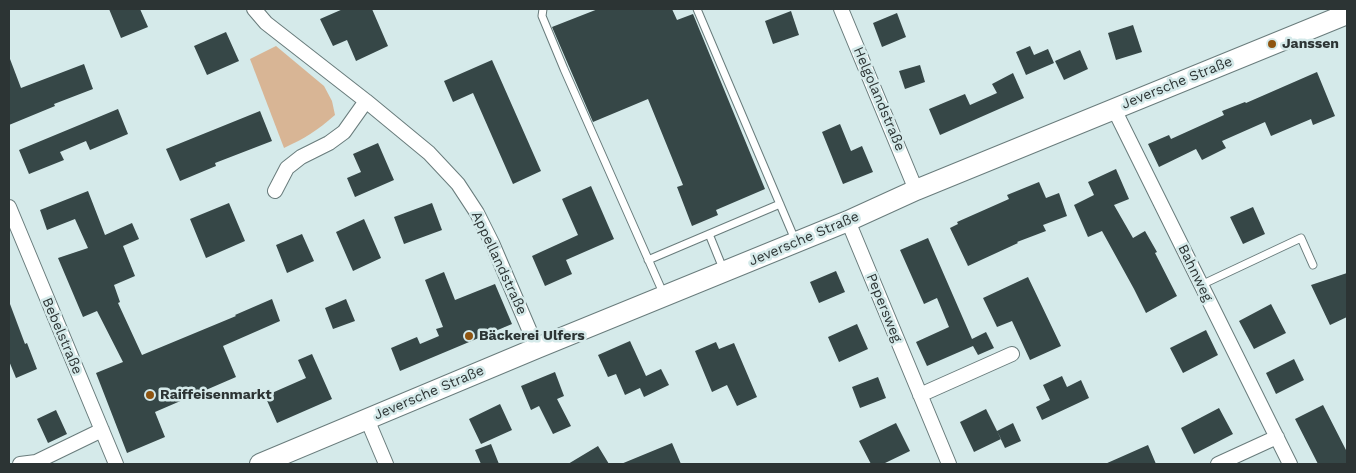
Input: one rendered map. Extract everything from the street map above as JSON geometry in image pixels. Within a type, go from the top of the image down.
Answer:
[{"type":"street","name":"Appellandstraße","points":[[254,9],[266,23],[429,153],[458,184],[477,213],[492,243],[537,348]]},
{"type":"street","name":"Helgolandstraße","points":[[841,9],[916,190]]},
{"type":"street","name":"Jeversche Straße","points":[[260,464],[796,242],[916,190],[1347,14]]},
{"type":"street","points":[[275,191],[288,168],[294,162],[329,143],[344,132],[366,101]]},
{"type":"street","name":"Bahnweg","points":[[1114,109],[1290,464]]},
{"type":"street","name":"Bebelstraße","points":[[9,207],[116,464]]},
{"type":"street","name":"Pepersweg","points":[[848,220],[949,464]]},
{"type":"street","points":[[920,395],[1012,354]]},
{"type":"street","points":[[367,419],[386,464]]},
{"type":"street","points":[[20,464],[36,462],[102,430]]},
{"type":"street","points":[[1218,464],[1277,437]]},
{"type":"lane","points":[[543,9],[542,16],[564,69],[664,296]]},
{"type":"lane","points":[[696,9],[796,242]]},
{"type":"lane","points":[[648,260],[780,204]]},
{"type":"lane","points":[[709,234],[724,272]]},
{"type":"lane","points":[[1201,284],[1301,238],[1313,265]]},
{"type":"shaded area","points":[[276,46],[324,86],[332,101],[335,115],[311,134],[284,148],[250,59]]},
{"type":"building","points":[[109,9],[140,9],[148,27],[121,38]]},
{"type":"building","points":[[343,9],[372,9],[388,46],[356,61],[347,40],[333,46],[320,19]]},
{"type":"building","points":[[598,9],[672,9],[677,20],[693,14],[765,189],[716,210],[718,215],[692,226],[677,187],[683,185],[648,99],[593,122],[552,27]]},
{"type":"building","points":[[791,11],[799,35],[773,44],[765,21]]},
{"type":"building","points":[[897,13],[906,37],[882,47],[873,23]]},
{"type":"building","points":[[1133,25],[1142,52],[1116,60],[1108,33]]},
{"type":"building","points":[[226,32],[239,61],[207,75],[194,46]]},
{"type":"building","points":[[1030,46],[1034,55],[1048,49],[1054,63],[1026,75],[1016,52]]},
{"type":"building","points":[[1080,50],[1088,69],[1064,80],[1055,61]]},
{"type":"building","points":[[10,59],[21,88],[84,64],[93,89],[54,104],[55,106],[9,125]]},
{"type":"building","points":[[492,60],[541,171],[513,184],[473,93],[453,102],[444,81]]},
{"type":"building","points":[[920,65],[925,82],[905,89],[899,71]]},
{"type":"building","points":[[1317,72],[1335,116],[1313,125],[1311,119],[1271,136],[1265,122],[1222,141],[1226,148],[1202,160],[1196,149],[1159,167],[1148,144],[1169,135],[1171,139],[1224,115],[1222,111],[1246,103]]},
{"type":"building","points":[[1013,73],[1024,98],[940,135],[929,109],[965,94],[970,105],[997,93],[992,84]]},
{"type":"building","points":[[118,109],[128,134],[90,150],[86,141],[60,152],[64,160],[29,174],[19,150]]},
{"type":"building","points":[[260,111],[272,141],[215,163],[216,166],[180,181],[166,149]]},
{"type":"building","points":[[840,124],[851,151],[862,146],[873,172],[843,184],[822,132]]},
{"type":"building","points":[[378,143],[394,180],[355,197],[347,178],[361,172],[353,154]]},
{"type":"building","points":[[1116,169],[1129,199],[1114,205],[1133,238],[1145,231],[1177,296],[1146,313],[1102,231],[1088,237],[1074,205],[1094,195],[1088,182]]},
{"type":"building","points":[[1039,182],[1046,198],[1059,193],[1067,216],[1043,225],[1046,231],[1017,242],[968,266],[950,228],[958,224],[957,222],[1009,199],[1007,195]]},
{"type":"building","points":[[591,186],[614,239],[566,260],[572,274],[545,286],[532,256],[578,235],[562,199]]},
{"type":"building","points":[[88,191],[105,235],[132,223],[139,239],[123,246],[135,276],[114,285],[120,302],[118,303],[142,355],[272,299],[280,321],[223,346],[236,377],[155,412],[165,437],[127,453],[96,373],[123,362],[97,311],[83,317],[58,258],[88,248],[75,219],[47,230],[40,210]]},
{"type":"building","points":[[229,203],[245,241],[206,258],[190,219]]},
{"type":"building","points":[[432,203],[442,230],[404,244],[394,217]]},
{"type":"building","points":[[1253,207],[1265,234],[1243,244],[1230,217]]},
{"type":"building","points":[[364,219],[381,258],[353,271],[336,232]]},
{"type":"building","points":[[302,234],[314,261],[287,273],[276,245]]},
{"type":"building","points":[[928,238],[972,339],[986,332],[994,348],[978,355],[973,346],[927,366],[916,342],[949,327],[937,298],[924,304],[900,250]]},
{"type":"building","points":[[836,271],[845,292],[819,303],[810,282]]},
{"type":"building","points":[[444,272],[455,300],[495,284],[512,324],[400,371],[391,348],[417,337],[420,344],[439,336],[436,329],[443,327],[425,280]]},
{"type":"building","points":[[1347,273],[1347,317],[1330,325],[1311,285]]},
{"type":"building","points":[[1028,277],[1061,346],[1030,360],[1012,321],[997,327],[983,298]]},
{"type":"building","points":[[346,299],[355,321],[333,329],[325,308]]},
{"type":"building","points":[[9,304],[37,369],[16,378],[9,361]]},
{"type":"building","points":[[1271,304],[1286,333],[1254,349],[1239,321]]},
{"type":"building","points":[[857,324],[868,349],[839,362],[828,337]]},
{"type":"building","points":[[1206,330],[1218,355],[1183,373],[1170,348]]},
{"type":"building","points":[[630,341],[646,376],[661,369],[669,385],[644,397],[640,388],[625,395],[616,374],[608,377],[598,355]]},
{"type":"building","points":[[716,342],[719,349],[734,343],[757,397],[737,406],[727,385],[712,392],[695,351]]},
{"type":"building","points":[[312,354],[332,399],[277,423],[265,396],[306,378],[298,360]]},
{"type":"building","points":[[1294,359],[1304,380],[1276,394],[1266,373]]},
{"type":"building","points":[[555,372],[564,396],[557,399],[571,426],[553,434],[539,406],[531,410],[521,386]]},
{"type":"building","points":[[1062,376],[1067,387],[1081,380],[1089,398],[1042,420],[1036,407],[1050,400],[1043,385]]},
{"type":"building","points":[[878,377],[886,398],[860,408],[852,387]]},
{"type":"building","points":[[500,404],[512,430],[481,444],[469,419]]},
{"type":"building","points":[[1323,405],[1347,452],[1347,464],[1318,464],[1295,419]]},
{"type":"building","points":[[1219,408],[1233,434],[1194,454],[1181,428]]},
{"type":"building","points":[[986,409],[1001,439],[974,452],[960,422]]},
{"type":"building","points":[[56,410],[67,434],[48,443],[37,419]]},
{"type":"building","points":[[896,423],[910,451],[883,464],[871,464],[859,441]]},
{"type":"building","points":[[1013,423],[1021,441],[1005,448],[997,431]]},
{"type":"building","points":[[672,443],[681,464],[621,464]]},
{"type":"building","points":[[491,444],[499,464],[481,464],[475,450]]},
{"type":"building","points":[[1148,445],[1156,464],[1105,464]]},
{"type":"building","points":[[598,446],[609,464],[568,464]]},
{"type":"place","name":"Janssen","points":[[1272,44]]},
{"type":"place","name":"Bäckerei Ulfers","points":[[469,336]]},
{"type":"place","name":"Raiffeisenmarkt","points":[[150,395]]}]
